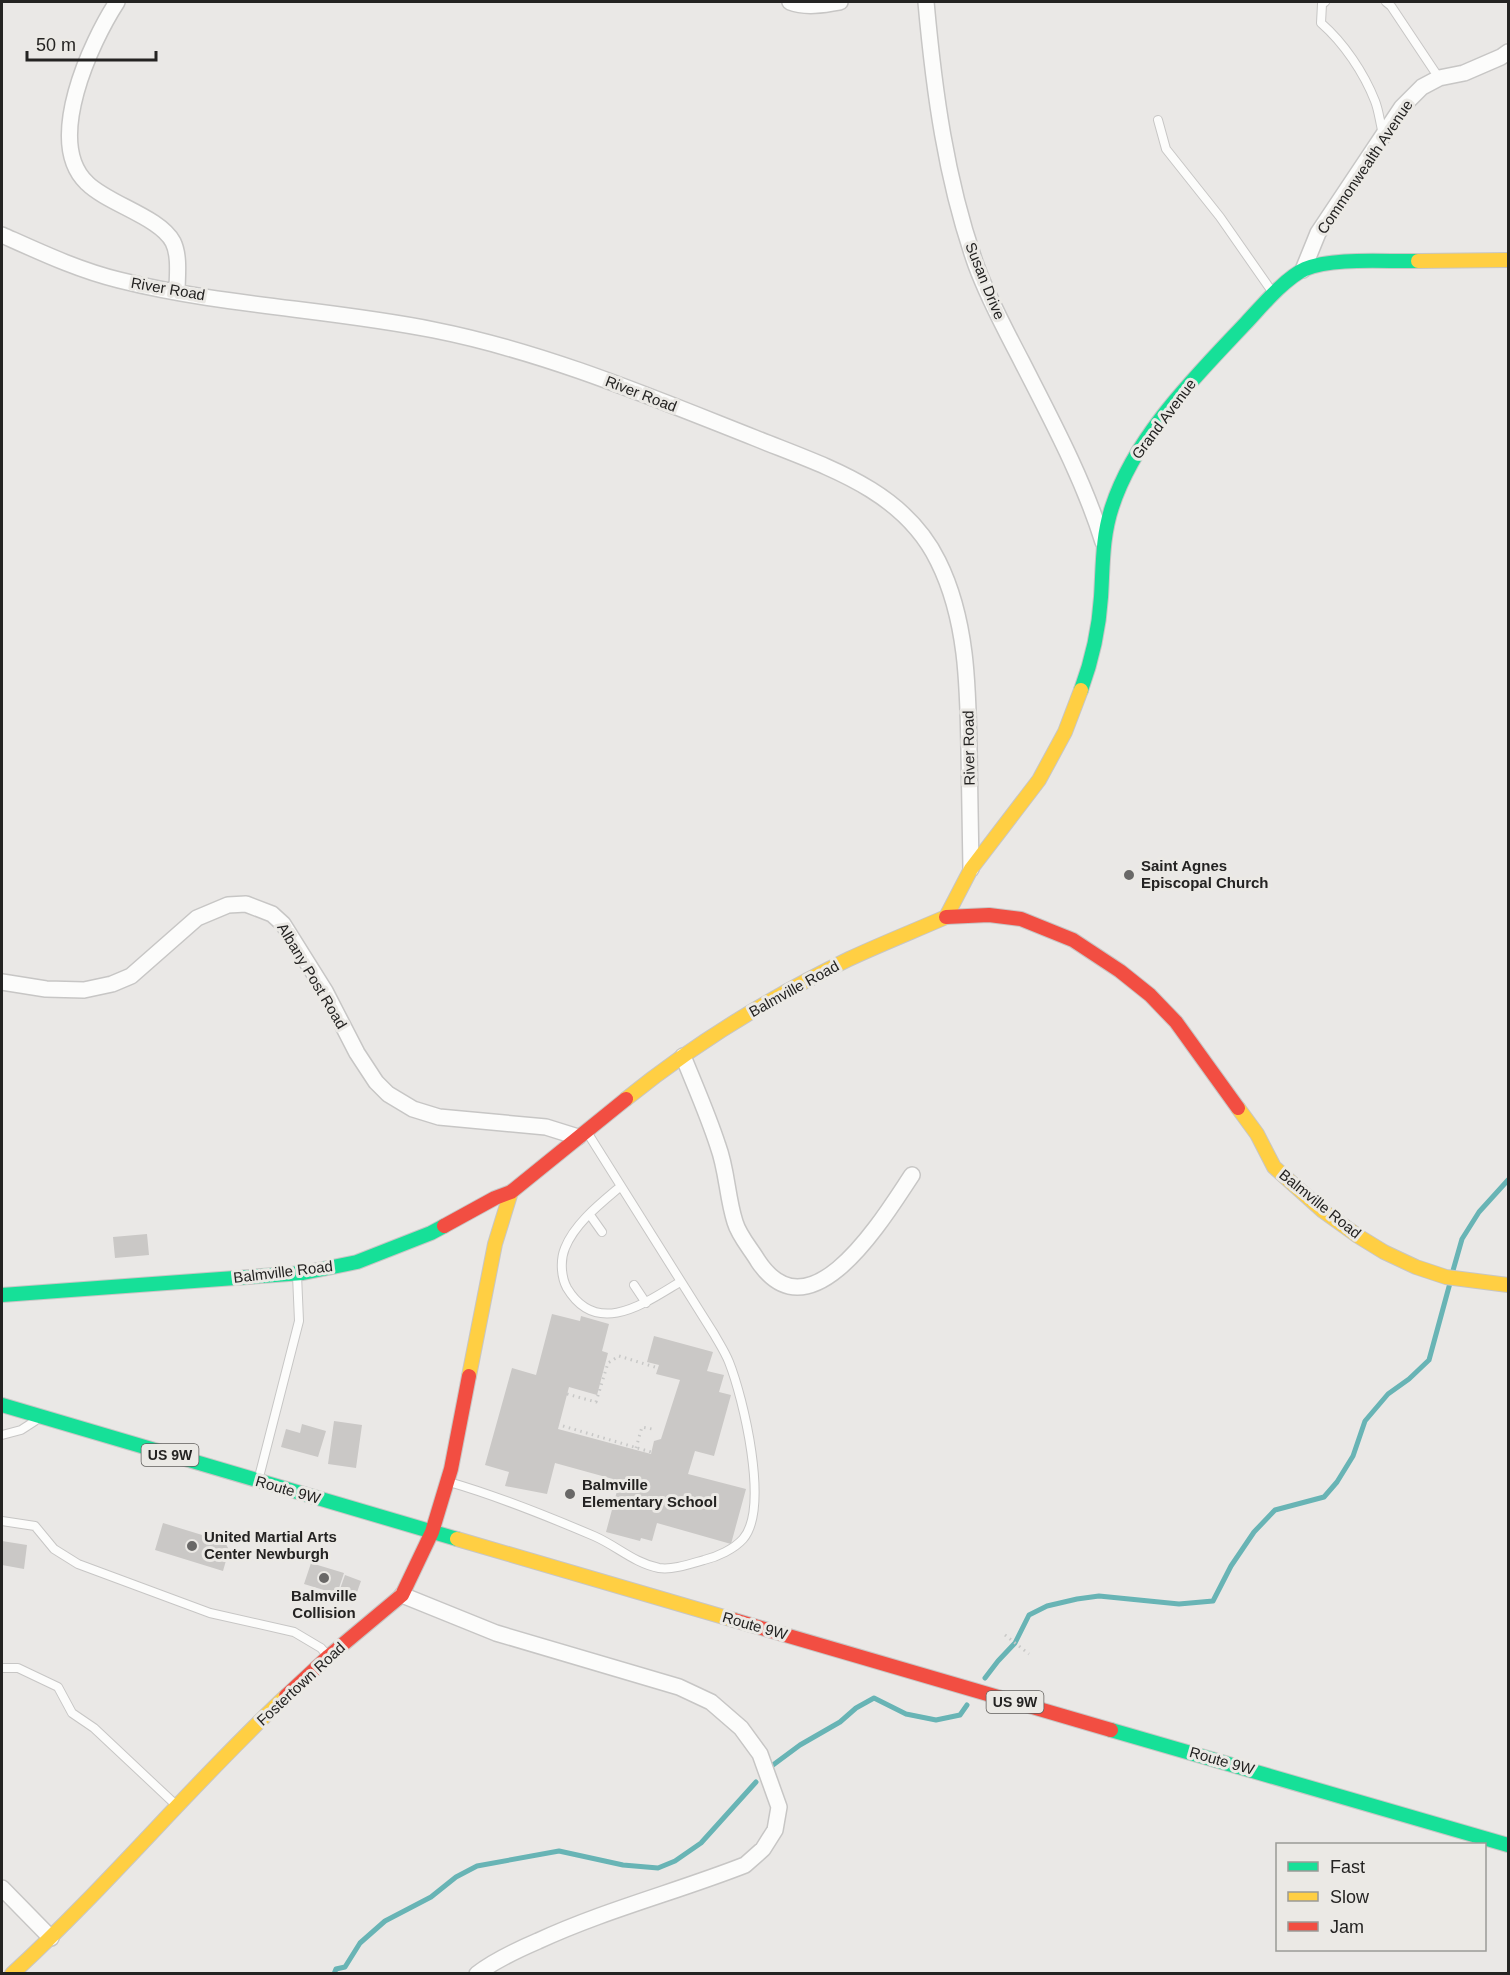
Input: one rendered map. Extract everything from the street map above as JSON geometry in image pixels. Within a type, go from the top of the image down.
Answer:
[{"type":"main road","name":"Grand Avenue","points":[[946,917],[971,869],[1039,780],[1065,732],[1088,670],[1098,626],[1103,542],[1112,506],[1127,471],[1179,394],[1274,294],[1303,270],[1321,264],[1509,260]]},
{"type":"main road","name":"Balmville Road","points":[[2,1295],[297,1273],[357,1262],[432,1233],[495,1198],[511,1192],[635,1091],[683,1056],[766,1004],[849,959],[946,917],[989,915],[1021,919],[1073,940],[1120,971],[1150,995],[1176,1022],[1257,1134],[1274,1167],[1323,1211],[1375,1247],[1416,1267],[1446,1276],[1509,1285]]},
{"type":"main road","name":"Fostertown Road","points":[[12,1974],[51,1938],[273,1708],[329,1656],[402,1595],[432,1532],[447,1481],[495,1244],[511,1192]]},
{"type":"main road","name":"Route 9W","points":[[2,1405],[1509,1845]]},
{"type":"street","points":[[117,2],[104,22],[86,59],[74,99],[70,132],[73,165],[87,184],[163,230],[173,243],[177,292]]},
{"type":"street","points":[[790,2],[822,5],[840,2]]},
{"type":"street","name":"Susan Drive","points":[[926,2],[932,73],[939,118],[957,204],[976,266],[997,314],[1057,431],[1091,504],[1103,542]]},
{"type":"street","name":"Commonwealth Avenue","points":[[1303,270],[1318,233],[1402,107],[1422,87],[1439,78],[1464,73],[1509,52]]},
{"type":"street","name":"River Road","points":[[2,235],[71,265],[118,280],[177,292],[434,330],[526,354],[584,372],[823,465],[878,493],[907,516],[937,558],[947,582],[959,624],[968,681],[971,869]]},
{"type":"street","name":"Albany Post Road","points":[[2,982],[46,989],[84,990],[112,984],[131,976],[197,918],[228,906],[246,904],[272,914],[283,924],[325,991],[357,1053],[376,1082],[388,1094],[413,1109],[439,1117],[546,1127],[582,1134]]},
{"type":"street","points":[[683,1056],[719,1148],[735,1223],[765,1271],[787,1286],[809,1287],[832,1275],[871,1236],[912,1174]]},
{"type":"street","points":[[402,1595],[496,1633],[679,1687],[711,1702],[741,1728],[760,1754],[779,1807],[775,1830],[763,1849],[745,1865],[572,1925],[487,1966],[477,1974]]},
{"type":"street","points":[[2,1888],[51,1938]]},
{"type":"lane","points":[[1325,2],[1322,4],[1321,23],[1332,33],[1355,64],[1375,101],[1384,135]]},
{"type":"lane","points":[[1386,2],[1391,6],[1439,78]]},
{"type":"lane","points":[[1158,120],[1166,149],[1220,217],[1274,294]]},
{"type":"lane","points":[[447,1481],[597,1537],[638,1561],[661,1568],[709,1559],[733,1548],[745,1538],[753,1515],[756,1492],[754,1471],[738,1391],[723,1352],[621,1186],[582,1134]]},
{"type":"lane","points":[[621,1186],[575,1230],[564,1248],[561,1265],[564,1283],[573,1298],[586,1308],[600,1313],[615,1313],[634,1309],[680,1282]]},
{"type":"lane","points":[[590,1215],[602,1232]]},
{"type":"lane","points":[[258,1481],[299,1321],[297,1273]]},
{"type":"lane","points":[[634,1285],[646,1303]]},
{"type":"lane","points":[[2,1435],[21,1430],[41,1417]]},
{"type":"lane","points":[[2,1521],[35,1526],[54,1549],[78,1564],[210,1613],[294,1632],[321,1648],[329,1656]]},
{"type":"lane","points":[[2,1668],[18,1668],[57,1687],[72,1713],[94,1728],[177,1806]]},
{"type":"path","points":[[567,1394],[596,1402],[608,1363],[619,1356],[658,1368]]},
{"type":"path","points":[[563,1426],[651,1452]]},
{"type":"path","points":[[636,1448],[642,1427],[652,1429]]},
{"type":"path","points":[[1005,1635],[1029,1654]]},
{"type":"building","points":[[147,1234],[149,1255],[115,1258],[113,1237]]},
{"type":"building","name":"Balmville Elementary School","points":[[552,1314],[580,1321],[581,1316],[609,1324],[602,1351],[608,1353],[597,1395],[569,1387],[558,1429],[651,1454],[654,1441],[661,1439],[680,1380],[656,1374],[659,1365],[647,1362],[654,1336],[713,1352],[707,1371],[724,1375],[719,1392],[731,1395],[714,1456],[695,1451],[688,1474],[746,1489],[731,1544],[657,1523],[652,1541],[641,1538],[640,1541],[606,1532],[617,1491],[610,1490],[613,1479],[555,1463],[547,1494],[505,1486],[509,1472],[485,1465],[512,1368],[536,1375]]},
{"type":"building","points":[[334,1421],[362,1425],[356,1468],[328,1464]]},
{"type":"building","points":[[302,1424],[326,1431],[318,1457],[281,1447],[286,1429],[300,1433]]},
{"type":"building","name":"United Martial Arts Center Newburgh","points":[[163,1523],[225,1542],[229,1550],[223,1571],[155,1550]]},
{"type":"building","points":[[2,1541],[27,1545],[24,1569],[2,1565]]},
{"type":"building","name":"Balmville Collision","points":[[311,1563],[344,1573],[337,1594],[304,1584]]},
{"type":"building","points":[[345,1575],[361,1581],[356,1595],[340,1589]]},
{"type":"waterway","points":[[1452,1274],[1462,1239],[1479,1212],[1508,1180]]},
{"type":"waterway","points":[[985,1678],[1015,1643],[1029,1615],[1047,1606],[1099,1596],[1179,1604],[1213,1601],[1231,1566],[1254,1532],[1275,1510],[1324,1497],[1337,1482],[1353,1456],[1365,1421],[1388,1394],[1409,1379],[1429,1360],[1450,1283]]},
{"type":"waterway","points":[[773,1765],[874,1698],[906,1714],[936,1720],[960,1715],[967,1705]]},
{"type":"waterway","points":[[334,1974],[336,1969],[345,1967],[360,1943],[385,1921],[431,1897],[456,1877],[477,1866],[559,1851],[623,1865],[658,1868],[675,1861],[701,1843],[756,1782]]},
{"type":"traffic: fast","points":[[1081,690],[1097,633],[1105,540],[1112,507],[1135,456],[1168,409],[1265,302],[1297,273],[1317,265],[1330,263],[1418,261]]},
{"type":"traffic: fast","points":[[2,1295],[303,1273],[357,1262],[444,1226]]},
{"type":"traffic: fast","points":[[2,1405],[457,1539]]},
{"type":"traffic: fast","points":[[1111,1730],[1508,1845]]},
{"type":"traffic: slow","points":[[1418,261],[1508,260]]},
{"type":"traffic: slow","points":[[946,917],[971,869],[1039,780],[1065,732],[1081,690]]},
{"type":"traffic: slow","points":[[626,1099],[679,1059],[762,1005],[849,959],[946,917]]},
{"type":"traffic: slow","points":[[1238,1108],[1257,1134],[1274,1167],[1323,1211],[1358,1236],[1384,1252],[1416,1267],[1446,1277],[1508,1285]]},
{"type":"traffic: slow","points":[[469,1376],[495,1244],[511,1192]]},
{"type":"traffic: slow","points":[[457,1539],[734,1620]]},
{"type":"traffic: slow","points":[[12,1974],[82,1906],[286,1696]]},
{"type":"traffic: jam","points":[[946,917],[989,915],[1021,919],[1073,940],[1120,971],[1150,995],[1176,1022],[1238,1108]]},
{"type":"traffic: jam","points":[[444,1226],[495,1198],[511,1192],[626,1099]]},
{"type":"traffic: jam","points":[[286,1696],[329,1656],[402,1595],[432,1532],[451,1469],[469,1376]]},
{"type":"traffic: jam","points":[[734,1620],[1111,1730]]},
{"type":"place","name":"Saint Agnes Episcopal Church","points":[[1129,875]]},
{"type":"place","name":"Balmville Elementary School","points":[[570,1494]]},
{"type":"place","name":"United Martial Arts Center Newburgh","points":[[192,1546]]},
{"type":"place","name":"Balmville Collision","points":[[324,1578]]}]
